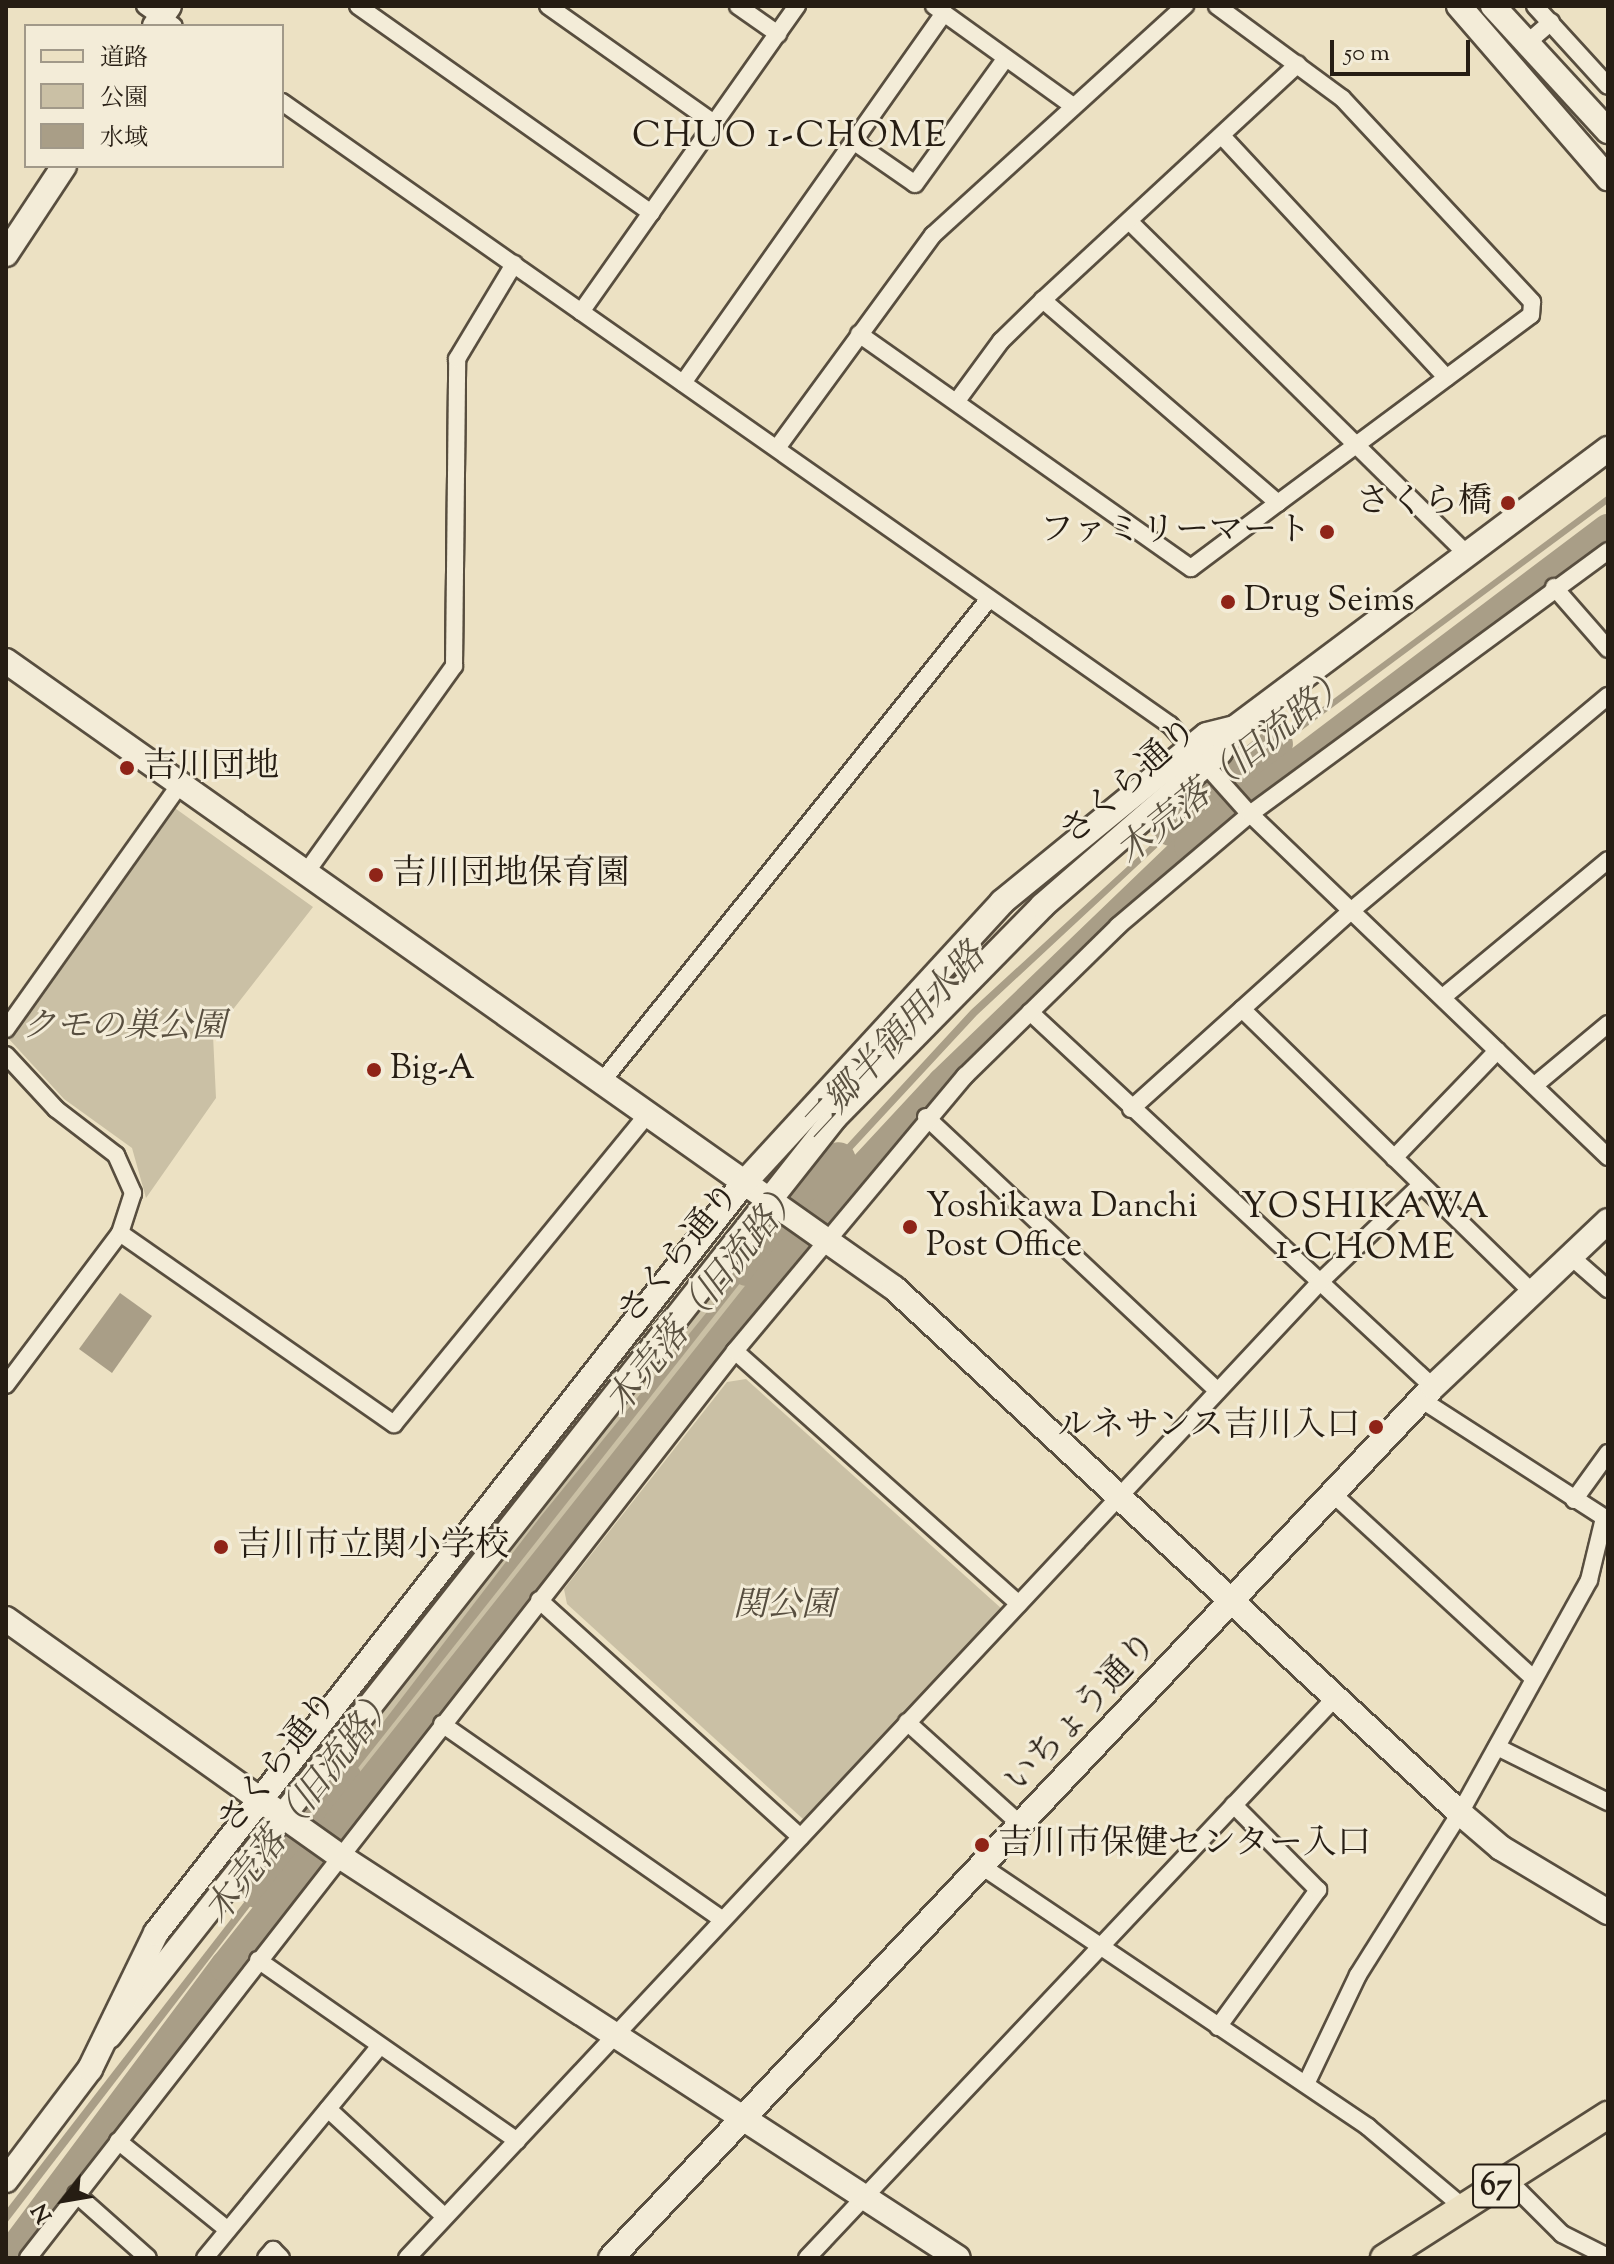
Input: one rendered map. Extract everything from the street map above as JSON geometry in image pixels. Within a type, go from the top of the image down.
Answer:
[{"type":"main road","name":"67","points":[[1384,2258],[1608,2115]]},
{"type":"street","points":[[358,6],[651,213]]},
{"type":"street","points":[[548,6],[715,124]]},
{"type":"street","points":[[738,6],[778,34]]},
{"type":"street","points":[[581,312],[797,6]]},
{"type":"street","points":[[777,448],[933,235],[1185,6]]},
{"type":"street","points":[[859,334],[1191,568],[1531,315],[1532,302],[1355,111],[1298,64],[1217,6]]},
{"type":"street","points":[[1459,6],[1608,178]]},
{"type":"street","points":[[1493,6],[1608,131]]},
{"type":"street","points":[[1535,6],[1608,86]]},
{"type":"street","points":[[683,383],[853,141],[939,10],[1073,106]]},
{"type":"street","points":[[1527,43],[1551,22]]},
{"type":"street","points":[[853,141],[915,184],[1006,58]]},
{"type":"street","points":[[957,401],[1001,341],[1298,64]]},
{"type":"street","points":[[284,103],[1170,725],[1248,812],[1608,1157]]},
{"type":"street","points":[[1222,136],[1447,378]]},
{"type":"street","points":[[6,254],[63,168]]},
{"type":"street","points":[[1129,221],[1465,552]]},
{"type":"street","points":[[305,874],[454,666],[457,359],[514,264]]},
{"type":"street","points":[[1043,300],[1278,503]]},
{"type":"street","name":"さくら通り","points":[[6,2180],[109,2036],[772,1206],[971,976],[1203,764],[1235,728],[1465,552],[1608,449]]},
{"type":"street","points":[[28,2258],[258,1960],[334,1852],[442,1724],[822,1236],[926,1117],[1030,1012],[1248,812],[1554,587],[1608,551]]},
{"type":"street","points":[[1554,587],[1608,649]]},
{"type":"street","points":[[600,1084],[989,599]]},
{"type":"street","points":[[6,661],[645,1117],[772,1206],[822,1236],[915,1305],[1334,1699],[1460,1813],[1501,1848],[1608,1912]]},
{"type":"street","points":[[1131,1109],[1352,910],[1608,696]]},
{"type":"street","name":"さくら通り","points":[[109,2036],[156,1933],[742,1185],[1002,902],[1203,764]]},
{"type":"street","points":[[6,1029],[179,786]]},
{"type":"street","points":[[1443,997],[1608,860]]},
{"type":"street","points":[[1242,1009],[1530,1290]]},
{"type":"street","points":[[1030,1012],[1318,1284],[1427,1394],[1574,1500],[1606,1519],[1589,1580],[1460,1813],[1358,1975],[1306,2084]]},
{"type":"street","points":[[1535,1085],[1608,1024]]},
{"type":"street","points":[[1394,1158],[1497,1051]]},
{"type":"street","points":[[6,1055],[56,1109],[116,1155],[133,1193],[120,1233],[6,1385]]},
{"type":"street","points":[[120,1233],[394,1424],[645,1117]]},
{"type":"street","points":[[926,1117],[1218,1391]]},
{"type":"street","points":[[407,2258],[1318,1284],[1421,1185]]},
{"type":"street","name":"いちょう通り","points":[[611,2258],[749,2118],[1427,1394],[1530,1290],[1608,1221]]},
{"type":"street","points":[[1569,1255],[1608,1289]]},
{"type":"street","points":[[735,1351],[1019,1604]]},
{"type":"street","points":[[1574,1500],[1608,1453]]},
{"type":"street","points":[[1333,1494],[1533,1678]]},
{"type":"street","points":[[539,1600],[800,1837]]},
{"type":"street","points":[[6,1619],[334,1852],[749,2118],[958,2258]]},
{"type":"street","points":[[807,2258],[1334,1699]]},
{"type":"street","points":[[907,1722],[1022,1826]]},
{"type":"street","points":[[442,1724],[722,1919]]},
{"type":"street","points":[[1497,1747],[1608,1802]]},
{"type":"street","points":[[1218,2027],[1318,1890],[1234,1805]]},
{"type":"street","points":[[983,1867],[1306,2084],[1463,2207]]},
{"type":"street","points":[[258,1960],[517,2141]]},
{"type":"street","points":[[205,2258],[380,2046]]},
{"type":"street","points":[[328,2109],[444,2216]]},
{"type":"street","points":[[118,2141],[228,2230]]},
{"type":"street","points":[[1507,2179],[1562,2234],[1608,2257]]},
{"type":"street","points":[[76,2194],[148,2258]]},
{"type":"street","points":[[266,2258],[273,2250],[281,2258]]},
{"type":"green space","name":"クモの巣公園","points":[[172,806],[313,907],[213,1035],[216,1098],[146,1198],[132,1148],[64,1099],[8,1038]]},
{"type":"green space","points":[[767,1222],[809,1248],[346,1832],[310,1805]]},
{"type":"green space","name":"関公園","points":[[746,1379],[1002,1609],[803,1819],[567,1604],[564,1589],[727,1382]]},
{"type":"water","points":[[1608,495],[1608,503],[1244,773],[1238,770]]},
{"type":"water","points":[[1202,798],[1206,802],[977,1015],[811,1194],[806,1189],[971,1010]]},
{"type":"water","points":[[772,1232],[778,1235],[321,1815],[316,1810],[541,1516]]},
{"type":"water","points":[[120,1293],[152,1316],[112,1373],[79,1349]]},
{"type":"water","points":[[282,1853],[288,1857],[6,2224],[6,2210]]},
{"type":"waterway","name":"木売落（旧流路）","points":[[10,2258],[227,1967],[826,1211],[944,1084],[1191,846],[1608,531]]},
{"type":"waterway","name":"二郷半領用水路","points":[[1171,829],[1276,744]]},
{"type":"waterway","name":"二郷半領用水路","points":[[747,1269],[839,1159]]},
{"type":"waterway","name":"二郷半領用水路","points":[[257,1891],[345,1778]]},
{"type":"place","name":"さくら橋","points":[[1508,503]]},
{"type":"place","name":"ファミリーマート","points":[[1327,532]]},
{"type":"place","name":"Drug Seims","points":[[1228,602]]},
{"type":"place","name":"吉川団地","points":[[127,768]]},
{"type":"place","name":"吉川団地保育園","points":[[376,875]]},
{"type":"place","name":"Big-A","points":[[374,1070]]},
{"type":"place","name":"Yoshikawa Danchi Post Office","points":[[910,1227]]},
{"type":"place","name":"ルネサンス吉川入口","points":[[1376,1427]]},
{"type":"place","name":"吉川市立関小学校","points":[[221,1547]]},
{"type":"place","name":"吉川市保健センター入口","points":[[982,1845]]},
{"type":"district","name":"CHUO 1-CHOME","points":[[790,138]]},
{"type":"district","name":"YOSHIKAWA 1-CHOME","points":[[1366,1228]]}]
